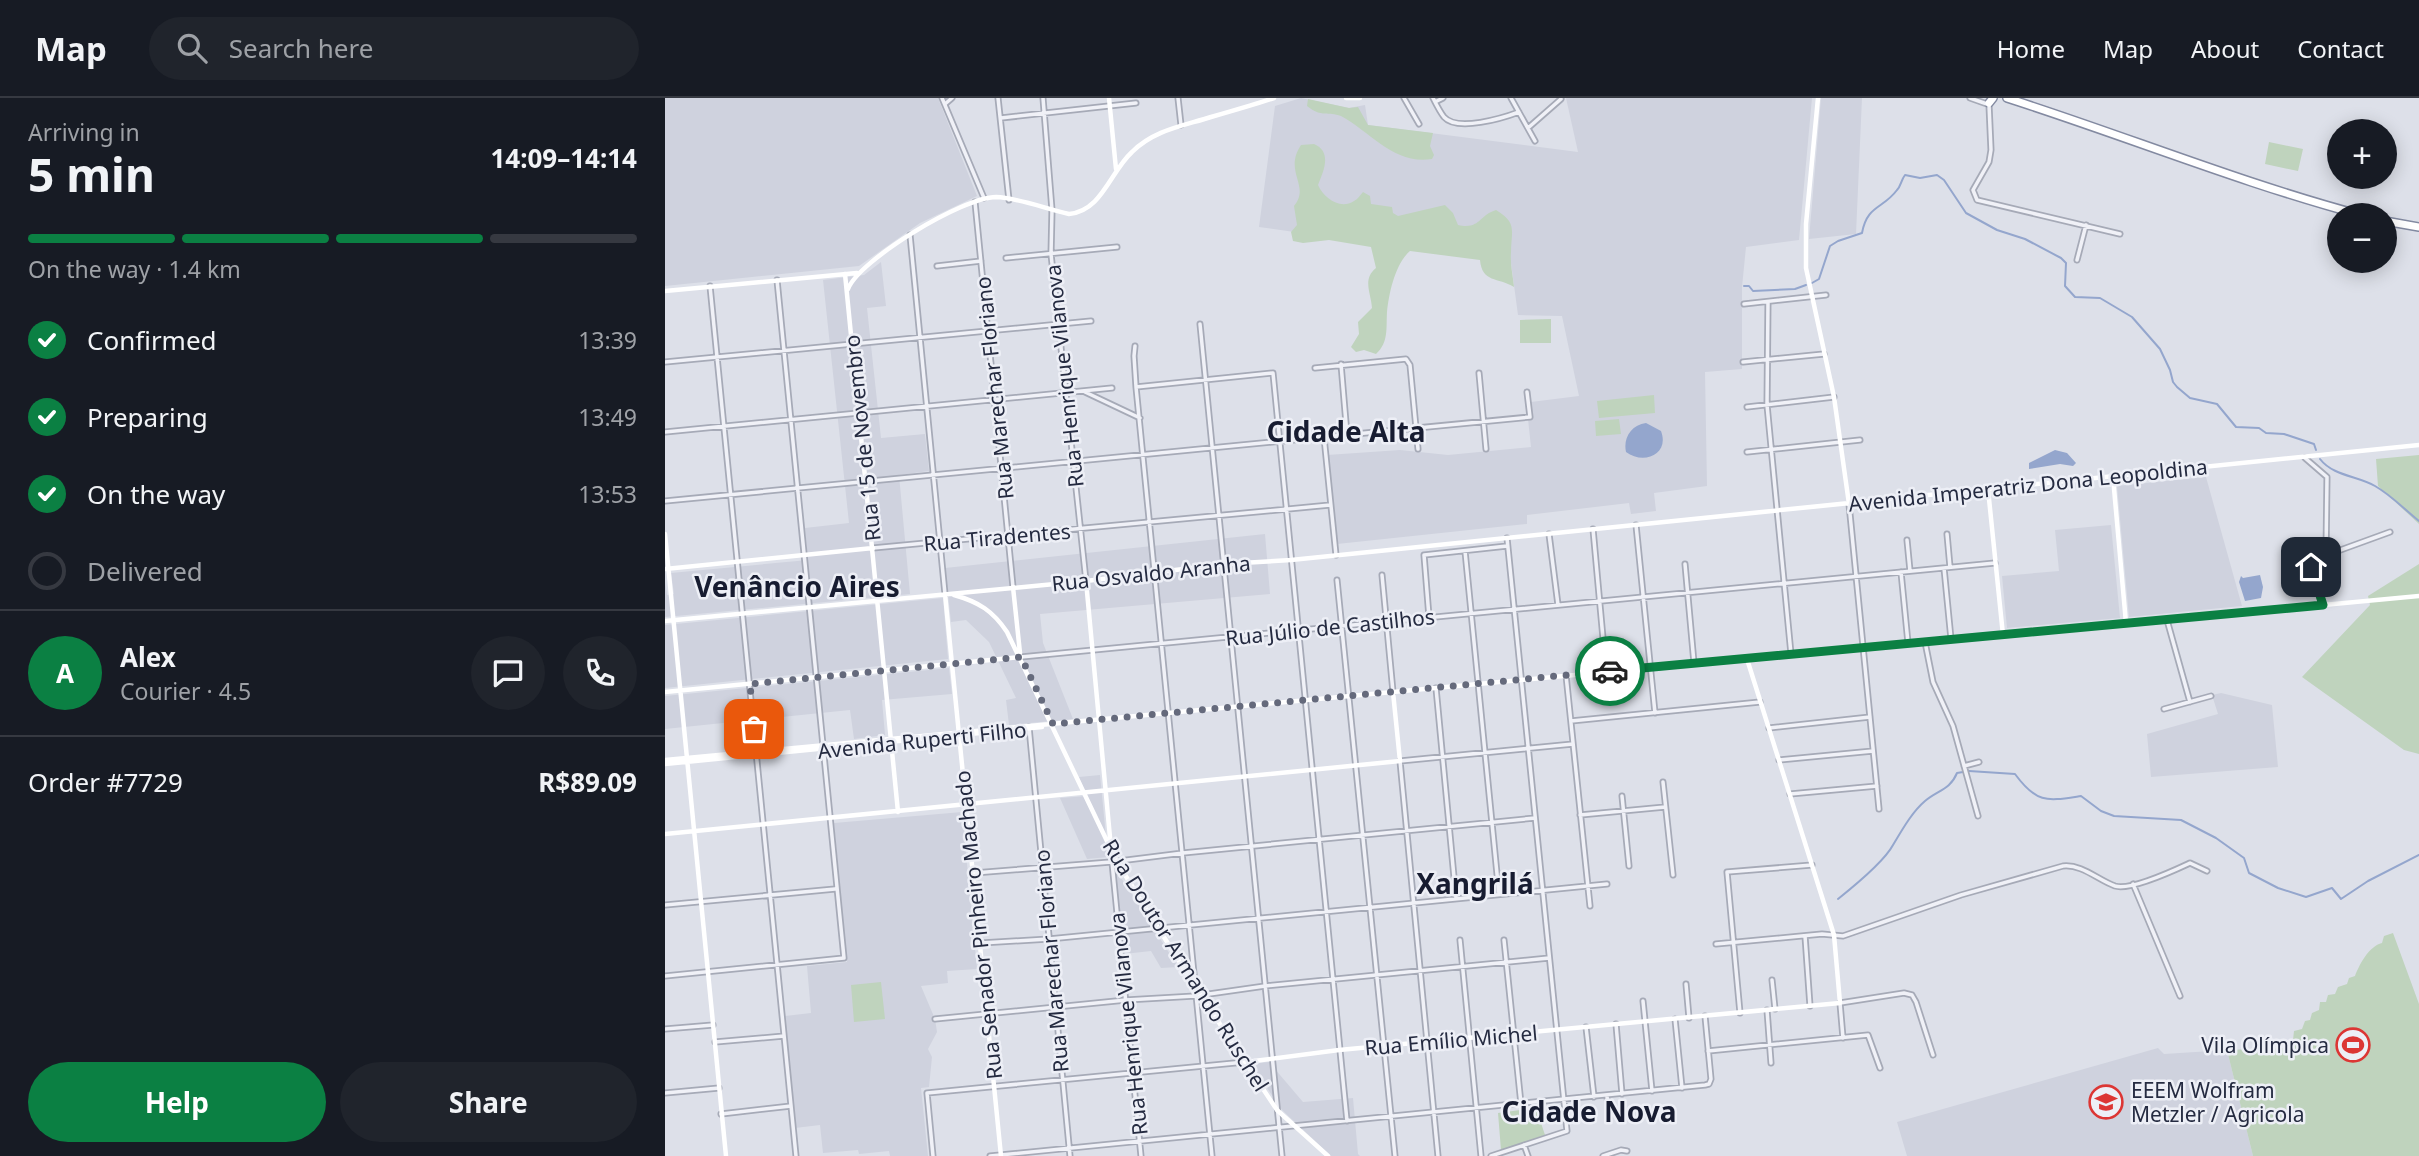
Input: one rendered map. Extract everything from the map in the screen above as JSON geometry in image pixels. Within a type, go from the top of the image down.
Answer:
[{"type":"highway","points":[[2007,98],[2060,114]]},
{"type":"highway","points":[[2021,98],[2273,190],[2327,205]]},
{"type":"highway","points":[[2397,222],[2419,227]]},
{"type":"main road","points":[[1109,98],[1116,169]]},
{"type":"main road","points":[[848,289],[857,273],[928,223],[984,198],[997,197],[1069,214],[1088,209],[1097,201],[1116,169],[1147,139],[1181,125],[1274,98]]},
{"type":"main road","points":[[1346,98],[1360,98]]},
{"type":"main road","points":[[1818,98],[1805,249],[1811,296],[1834,397],[1849,504]]},
{"type":"main road","points":[[665,291],[857,273]]},
{"type":"main road","name":"Rua 15 de Novembro","points":[[845,274],[898,812]]},
{"type":"main road","name":"Avenida Imperatriz Dona Leopoldina","points":[[1636,525],[2419,445]]},
{"type":"main road","points":[[2113,477],[2126,623]]},
{"type":"main road","points":[[1988,489],[2003,635]]},
{"type":"main road","name":"Rua Osvaldo Aranha","points":[[665,621],[1636,525]]},
{"type":"main road","points":[[665,534],[726,1156]]},
{"type":"main road","name":"Rua Tiradentes","points":[[667,569],[873,548]]},
{"type":"main road","name":"Rua Henrique Vilanova","points":[[1086,581],[1111,852]]},
{"type":"main road","name":"Rua Marechar Floriano","points":[[1013,587],[1021,657]]},
{"type":"main road","points":[[969,592],[969,599]]},
{"type":"main road","name":"Rua Doutor Armando Ruschel","points":[[948,594],[969,599],[988,608],[998,617],[1021,657],[1053,724],[1114,862],[1159,927],[1198,995],[1277,1110],[1328,1156]]},
{"type":"main road","name":"Rua Senador Pinheiro Machado","points":[[948,594],[952,664],[1001,1156]]},
{"type":"main road","name":"Avenida Ruperti Filho","points":[[665,762],[2419,596]]},
{"type":"main road","name":"Rua Júlio de Castilhos","points":[[665,692],[1021,657]]},
{"type":"main road","points":[[1747,658],[1834,935],[1840,1003]]},
{"type":"main road","points":[[665,834],[1400,761],[1393,692]]},
{"type":"main road","name":"Rua Emílio Michel","points":[[1246,1062],[1339,1050],[1384,1048],[1840,1003]]},
{"type":"street","points":[[942,98],[984,198]]},
{"type":"street","points":[[945,104],[952,98]]},
{"type":"street","points":[[998,98],[1009,200]]},
{"type":"street","name":"Rua Henrique Vilanova","points":[[1043,98],[1052,210],[1051,254],[1086,581]]},
{"type":"street","points":[[1178,98],[1181,125]]},
{"type":"street","points":[[1404,98],[1419,124]]},
{"type":"street","points":[[1443,98],[1434,100],[1444,117],[1450,121],[1492,122],[1519,112]]},
{"type":"street","points":[[1511,98],[1535,141]]},
{"type":"street","points":[[1970,98],[1990,101],[1989,162],[1973,190],[1973,196],[1982,202],[2120,234]]},
{"type":"street","points":[[1528,128],[1561,99]]},
{"type":"street","points":[[1001,118],[1136,103]]},
{"type":"street","name":"Rua Marechar Floriano","points":[[975,202],[1013,587]]},
{"type":"street","points":[[2077,260],[2086,225]]},
{"type":"street","name":"Rua Senador Pinheiro Machado","points":[[910,235],[940,543],[948,594]]},
{"type":"street","points":[[1006,258],[1117,247]]},
{"type":"street","points":[[937,266],[981,261]]},
{"type":"street","points":[[665,976],[844,958],[835,889],[817,677],[777,280]]},
{"type":"street","points":[[710,286],[796,1156]]},
{"type":"street","points":[[1744,304],[1826,295]]},
{"type":"street","points":[[1768,302],[1767,405],[1791,654]]},
{"type":"street","points":[[665,362],[1091,321]]},
{"type":"street","points":[[1200,324],[1282,1156]]},
{"type":"street","points":[[1135,346],[1136,387],[1177,784],[1194,985]]},
{"type":"street","points":[[1743,362],[1824,354]]},
{"type":"street","points":[[1315,368],[1406,359],[1410,365],[1418,449]]},
{"type":"street","points":[[1341,364],[1347,435]]},
{"type":"street","points":[[1136,387],[1273,373],[1347,1121]]},
{"type":"street","points":[[1479,373],[1486,449]]},
{"type":"street","points":[[665,432],[1112,388]]},
{"type":"street","points":[[1081,390],[1140,418]]},
{"type":"street","points":[[665,501],[1530,417],[1527,391]]},
{"type":"street","points":[[1747,407],[1834,397]]},
{"type":"street","points":[[1324,437],[1336,555]]},
{"type":"street","points":[[1747,452],[1860,440]]},
{"type":"street","points":[[2305,458],[2327,477],[2326,554]]},
{"type":"street","points":[[1849,504],[1879,809]]},
{"type":"street","name":"Rua Tiradentes","points":[[873,548],[1330,505]]},
{"type":"street","points":[[1636,525],[1655,713]]},
{"type":"street","points":[[1593,530],[1606,671]]},
{"type":"street","points":[[2323,605],[2311,562],[2326,554],[2390,532]]},
{"type":"street","points":[[1549,534],[1558,605]]},
{"type":"street","points":[[1947,534],[1950,567]]},
{"type":"street","points":[[1491,1156],[1567,1131],[1506,537]]},
{"type":"street","points":[[1907,540],[1910,571]]},
{"type":"street","points":[[1429,617],[1423,557],[1507,546]]},
{"type":"street","points":[[1465,551],[1499,894]]},
{"type":"street","name":"Rua Júlio de Castilhos","points":[[1021,657],[1995,563]]},
{"type":"street","points":[[1685,564],[1694,663]]},
{"type":"street","points":[[1944,568],[1951,639]]},
{"type":"street","points":[[1901,572],[1908,643]]},
{"type":"street","points":[[1382,575],[1393,692]]},
{"type":"street","points":[[1337,580],[1395,1156]]},
{"type":"street","points":[[2166,620],[2190,702]]},
{"type":"street","points":[[1925,642],[1933,682],[1953,726],[1978,816]]},
{"type":"street","points":[[1566,675],[1590,906]]},
{"type":"street","points":[[1436,688],[1456,898]]},
{"type":"street","points":[[2164,709],[2211,696]]},
{"type":"street","points":[[1571,721],[1760,702]]},
{"type":"street","points":[[1769,728],[1870,717]]},
{"type":"street","name":"Rua Marechar Floriano","points":[[1029,727],[1070,1156]]},
{"type":"street","points":[[1438,1156],[1400,761],[1573,744]]},
{"type":"street","points":[[1779,760],[1873,751]]},
{"type":"street","points":[[1964,766],[1979,762]]},
{"type":"street","points":[[1663,782],[1674,875]]},
{"type":"street","points":[[1790,794],[1877,786]]},
{"type":"street","points":[[1622,796],[1629,866]]},
{"type":"street","points":[[1580,815],[1666,807]]},
{"type":"street","points":[[974,873],[1114,862],[1535,818]]},
{"type":"street","name":"Rua Henrique Vilanova","points":[[1114,862],[1141,1156]]},
{"type":"street","points":[[1716,944],[1822,934],[1843,936],[1961,895],[2063,866],[2074,867],[2121,887],[2176,871],[2190,863],[2207,871]]},
{"type":"street","points":[[1740,1013],[1727,872],[1812,865]]},
{"type":"street","points":[[981,943],[1049,939],[1607,884]]},
{"type":"street","points":[[2133,884],[2181,996]]},
{"type":"street","points":[[665,905],[835,889]]},
{"type":"street","points":[[1805,936],[1810,1006]]},
{"type":"street","points":[[1460,940],[1481,1156]]},
{"type":"street","points":[[1504,940],[1521,1104]]},
{"type":"street","points":[[935,1019],[1550,958]]},
{"type":"street","points":[[1772,980],[1775,1009]]},
{"type":"street","points":[[1686,984],[1689,1018]]},
{"type":"street","name":"Rua Emílio Michel","points":[[1840,1003],[1904,993],[1912,995],[1933,1055]]},
{"type":"street","points":[[1198,995],[1212,1156]]},
{"type":"street","points":[[1643,1001],[1652,1091]]},
{"type":"street","points":[[1840,1003],[1843,1038]]},
{"type":"street","points":[[1767,1010],[1771,1063]]},
{"type":"street","points":[[991,1156],[1705,1085],[1710,1082],[1705,1016]]},
{"type":"street","points":[[1675,1019],[1682,1088]]},
{"type":"street","points":[[1616,1024],[1622,1094]]},
{"type":"street","points":[[665,1029],[713,1025]]},
{"type":"street","points":[[1586,1027],[1594,1097]]},
{"type":"street","points":[[1708,1051],[1868,1035],[1879,1068]]},
{"type":"street","points":[[715,1042],[784,1036]]},
{"type":"street","name":"Rua Emílio Michel","points":[[933,1156],[927,1093],[1246,1062]]},
{"type":"street","points":[[665,1093],[719,1088]]},
{"type":"street","points":[[1608,1096],[1609,1118]]},
{"type":"street","points":[[721,1114],[791,1106]]},
{"type":"street","points":[[1524,1146],[1528,1156]]},
{"type":"street","points":[[1603,1156],[1621,1150],[1627,1151]]},
{"type":"shaded area","points":[[665,98],[938,98],[977,196],[920,223],[859,266],[665,286]]},
{"type":"shaded area","points":[[1301,98],[1349,108],[1365,105],[1368,125],[1578,152],[1566,98],[1812,98],[1799,240],[1746,247],[1742,287],[1742,369],[1705,372],[1707,486],[1654,493],[1656,511],[1631,514],[1629,503],[1527,515],[1527,524],[1337,544],[1327,455],[1400,450],[1448,455],[1531,447],[1528,419],[1533,418],[1531,402],[1579,396],[1562,316],[1518,315],[1511,263],[1259,227],[1275,106]]},
{"type":"shaded area","points":[[1821,98],[1862,98],[1856,234],[1809,239]]},
{"type":"shaded area","points":[[881,262],[886,306],[867,308],[881,438],[925,434],[929,471],[899,475],[910,594],[665,617],[665,581],[667,595],[674,594],[671,573],[808,560],[805,528],[849,523],[823,280],[864,275]]},
{"type":"shaded area","points":[[2206,477],[2242,606],[2129,617],[2117,486]]},
{"type":"shaded area","points":[[2111,525],[2120,618],[2007,628],[2002,576],[2059,571],[2055,530]]},
{"type":"shaded area","points":[[1265,534],[1270,594],[1040,614],[1043,643],[1073,719],[1009,725],[1006,700],[1016,698],[989,642],[966,620],[951,622],[945,568]]},
{"type":"shaded area","points":[[943,598],[948,659],[665,688],[665,625]]},
{"type":"shaded area","points":[[949,668],[952,694],[882,700],[885,735],[854,739],[850,710],[665,729],[665,696]]},
{"type":"shaded area","points":[[2221,693],[2272,705],[2278,767],[2151,777],[2147,734],[2218,714],[2212,695]]},
{"type":"shaded area","points":[[1100,775],[1108,857],[1087,859],[1060,798],[1087,796],[1079,777]]},
{"type":"shaded area","points":[[962,812],[977,969],[947,971],[948,983],[921,986],[935,1019],[937,1032],[928,1049],[932,1057],[929,1087],[921,1088],[928,1156],[890,1156],[889,1151],[859,1154],[858,1150],[823,1153],[820,1125],[795,1128],[785,1016],[811,1013],[807,966],[847,962],[834,823]]},
{"type":"shaded area","points":[[1115,869],[1178,967],[1161,968],[1151,951],[1124,954]]},
{"type":"shaded area","name":"EEEM Wolfram Metzler / Agricola","points":[[2158,1048],[2164,1054],[2227,1050],[2253,1156],[1907,1156],[1897,1122]]},
{"type":"shaded area","points":[[1269,1062],[1303,1102],[1353,1098],[1360,1156],[1331,1156],[1282,1110],[1251,1064]]},
{"type":"green space","points":[[1308,99],[1349,108],[1358,107],[1368,125],[1433,133],[1430,146],[1434,155],[1432,159],[1418,160],[1395,153],[1341,116],[1312,110],[1307,106]]},
{"type":"green space","points":[[2269,142],[2303,149],[2298,171],[2265,164]]},
{"type":"green space","points":[[1314,144],[1325,157],[1318,185],[1328,198],[1338,203],[1349,203],[1363,192],[1370,196],[1371,204],[1392,207],[1393,213],[1398,216],[1445,205],[1453,213],[1458,225],[1465,226],[1475,224],[1496,210],[1503,215],[1512,228],[1511,261],[1514,287],[1487,276],[1480,260],[1410,251],[1400,263],[1394,279],[1383,345],[1376,354],[1364,350],[1356,352],[1351,347],[1359,334],[1358,322],[1372,308],[1368,282],[1376,268],[1371,247],[1329,240],[1303,243],[1293,241],[1291,232],[1297,225],[1294,206],[1300,192],[1295,171],[1296,155],[1301,145]]},
{"type":"green space","points":[[1551,319],[1551,343],[1520,343],[1520,320]]},
{"type":"green space","points":[[1654,395],[1655,413],[1599,418],[1597,401]]},
{"type":"green space","points":[[1619,419],[1621,434],[1596,436],[1595,421]]},
{"type":"green space","points":[[2419,455],[2419,524],[2378,486],[2376,459]]},
{"type":"green space","points":[[2419,564],[2419,754],[2404,750],[2302,677],[2370,605],[2368,596]]},
{"type":"green space","name":"Vila Olímpica","points":[[2393,933],[2419,1004],[2419,1156],[2253,1156],[2227,1050],[2285,1048],[2293,1040],[2294,1031],[2302,1029],[2312,1013],[2319,1010],[2320,1002],[2326,1002],[2328,995],[2335,994],[2338,987],[2347,984],[2369,952],[2382,943],[2384,936]]},
{"type":"green space","points":[[881,982],[885,1019],[854,1022],[851,985]]},
{"type":"green space","points":[[1536,1108],[1545,1135],[1501,1150],[1498,1113]]},
{"type":"water","points":[[1646,423],[1661,431],[1662,446],[1653,455],[1640,458],[1626,452],[1625,447],[1632,429]]},
{"type":"water","points":[[2055,450],[2067,453],[2076,463],[2073,466],[2060,464],[2029,469],[2029,463]]},
{"type":"water","points":[[2260,575],[2263,587],[2261,598],[2245,601],[2239,582],[2241,576],[2243,578]]},
{"type":"waterway","points":[[1812,283],[1819,279],[1830,246],[1862,233],[1868,217],[1892,196],[1905,175],[1920,178],[1937,175],[1944,180],[1966,213],[2061,258],[2066,263],[2065,286],[2075,297],[2100,298],[2132,317],[2160,349],[2173,382],[2190,398],[2217,404],[2236,427],[2259,428],[2266,433],[2284,434],[2314,444],[2316,450]]},
{"type":"waterway","points":[[1744,286],[1749,286],[1753,291],[1795,289],[1806,285]]},
{"type":"waterway","points":[[2320,459],[2332,469],[2381,490],[2419,521]]},
{"type":"waterway","points":[[1969,771],[2015,774],[2030,791],[2043,798],[2081,796],[2101,811],[2114,816],[2181,820],[2216,838],[2244,858],[2249,873],[2278,888],[2306,897],[2332,888],[2341,899],[2368,881],[2419,855]]},
{"type":"waterway","points":[[1838,899],[1883,858],[1920,805],[1947,786],[1957,773],[1963,772]]},
{"type":"way so far","points":[[754,729],[750,684],[1021,657],[1053,724],[1610,671]]},
{"type":"place","name":"Vila Olímpica","points":[[2353,1045]]},
{"type":"place","name":"EEEM Wolfram Metzler / Agricola","points":[[2106,1102]]},
{"type":"district","name":"Cidade Alta","points":[[1346,431]]},
{"type":"district","name":"Venâncio Aires","points":[[797,586]]},
{"type":"district","name":"Xangrilá","points":[[1475,883]]},
{"type":"district","name":"Cidade Nova","points":[[1589,1111]]},
{"type":"route","points":[[1610,671],[2323,605],[2311,567]]}]
